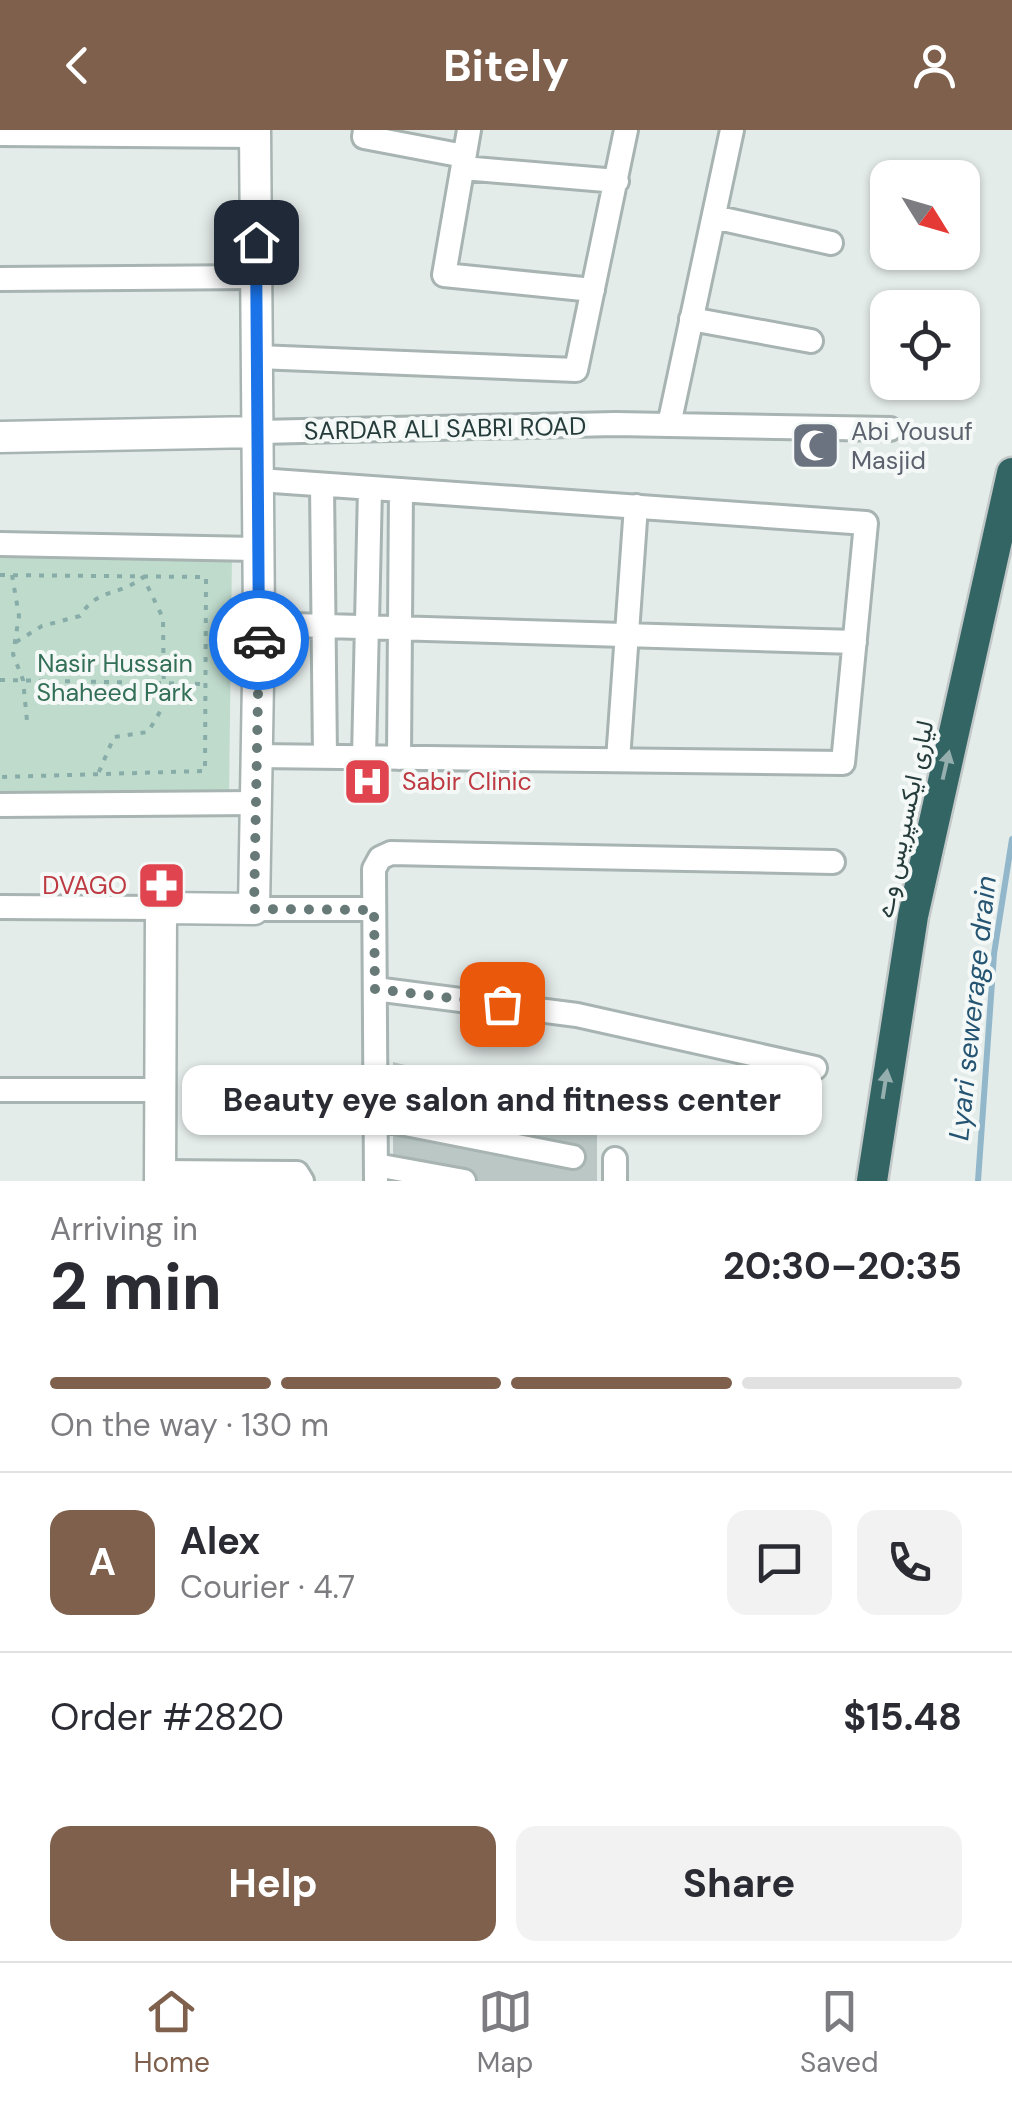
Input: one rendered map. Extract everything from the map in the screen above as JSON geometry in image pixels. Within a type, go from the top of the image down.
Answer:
[{"type":"highway","name":"لیاری ایکسپریس وے","points":[[872,1181],[913,916],[1012,473]]},
{"type":"street","points":[[365,130],[364,137],[464,162],[616,181]]},
{"type":"street","points":[[468,130],[444,275],[593,290]]},
{"type":"street","points":[[258,357],[576,370],[626,130]]},
{"type":"street","points":[[669,425],[732,130]]},
{"type":"street","points":[[0,134],[255,133],[259,624],[254,909]]},
{"type":"street","points":[[714,217],[831,244]]},
{"type":"street","points":[[0,279],[257,277]]},
{"type":"street","points":[[692,320],[811,341]]},
{"type":"street","name":"SARDAR ALI SABRI ROAD","points":[[0,437],[669,425],[890,429]]},
{"type":"street","points":[[256,756],[844,763],[866,523],[259,480]]},
{"type":"street","points":[[322,484],[325,756]]},
{"type":"street","points":[[364,757],[370,488]]},
{"type":"street","points":[[399,758],[401,490]]},
{"type":"street","points":[[618,760],[636,506]]},
{"type":"street","points":[[0,544],[259,549]]},
{"type":"street","points":[[259,624],[854,642]]},
{"type":"street","points":[[0,805],[256,802]]},
{"type":"street","points":[[464,1181],[376,1173],[374,868],[380,858],[391,853],[832,862]]},
{"type":"street","points":[[0,907],[374,910]]},
{"type":"street","points":[[161,908],[160,1176],[296,1173],[302,1181]]},
{"type":"street","points":[[375,989],[576,1014],[816,1068]]},
{"type":"street","points":[[0,1090],[160,1090]]},
{"type":"street","points":[[375,1118],[574,1157]]},
{"type":"path","points":[[0,575],[206,577],[205,771],[0,777]]},
{"type":"path","points":[[12,576],[19,616],[13,654],[23,680],[27,721]]},
{"type":"path","points":[[16,642],[42,626],[80,616],[90,600],[132,586],[143,576]]},
{"type":"path","points":[[98,774],[114,737],[148,732],[164,705],[163,618],[143,576]]},
{"type":"path","points":[[0,680],[206,684]]},
{"type":"green space","name":"Nasir Hussain Shaheed Park","points":[[232,552],[229,801],[0,807],[0,553]]},
{"type":"building","points":[[393,1062],[597,1113],[597,1181],[393,1181]]},
{"type":"waterway","name":"Lyari sewerage drain","points":[[978,1181],[994,954],[1012,839]]},
{"type":"way so far","points":[[259,640],[254,909],[374,910],[375,989],[502,1004]]},
{"type":"place","name":"Abi Yousuf Masjid","points":[[816,445]]},
{"type":"place","name":"Sabir Clinic","points":[[367,781]]},
{"type":"place","name":"DVAGO","points":[[162,885]]},
{"type":"place","name":"Beauty eye salon and fitness center","points":[[502,1004]]},
{"type":"route","points":[[256,242],[259,640]]}]
